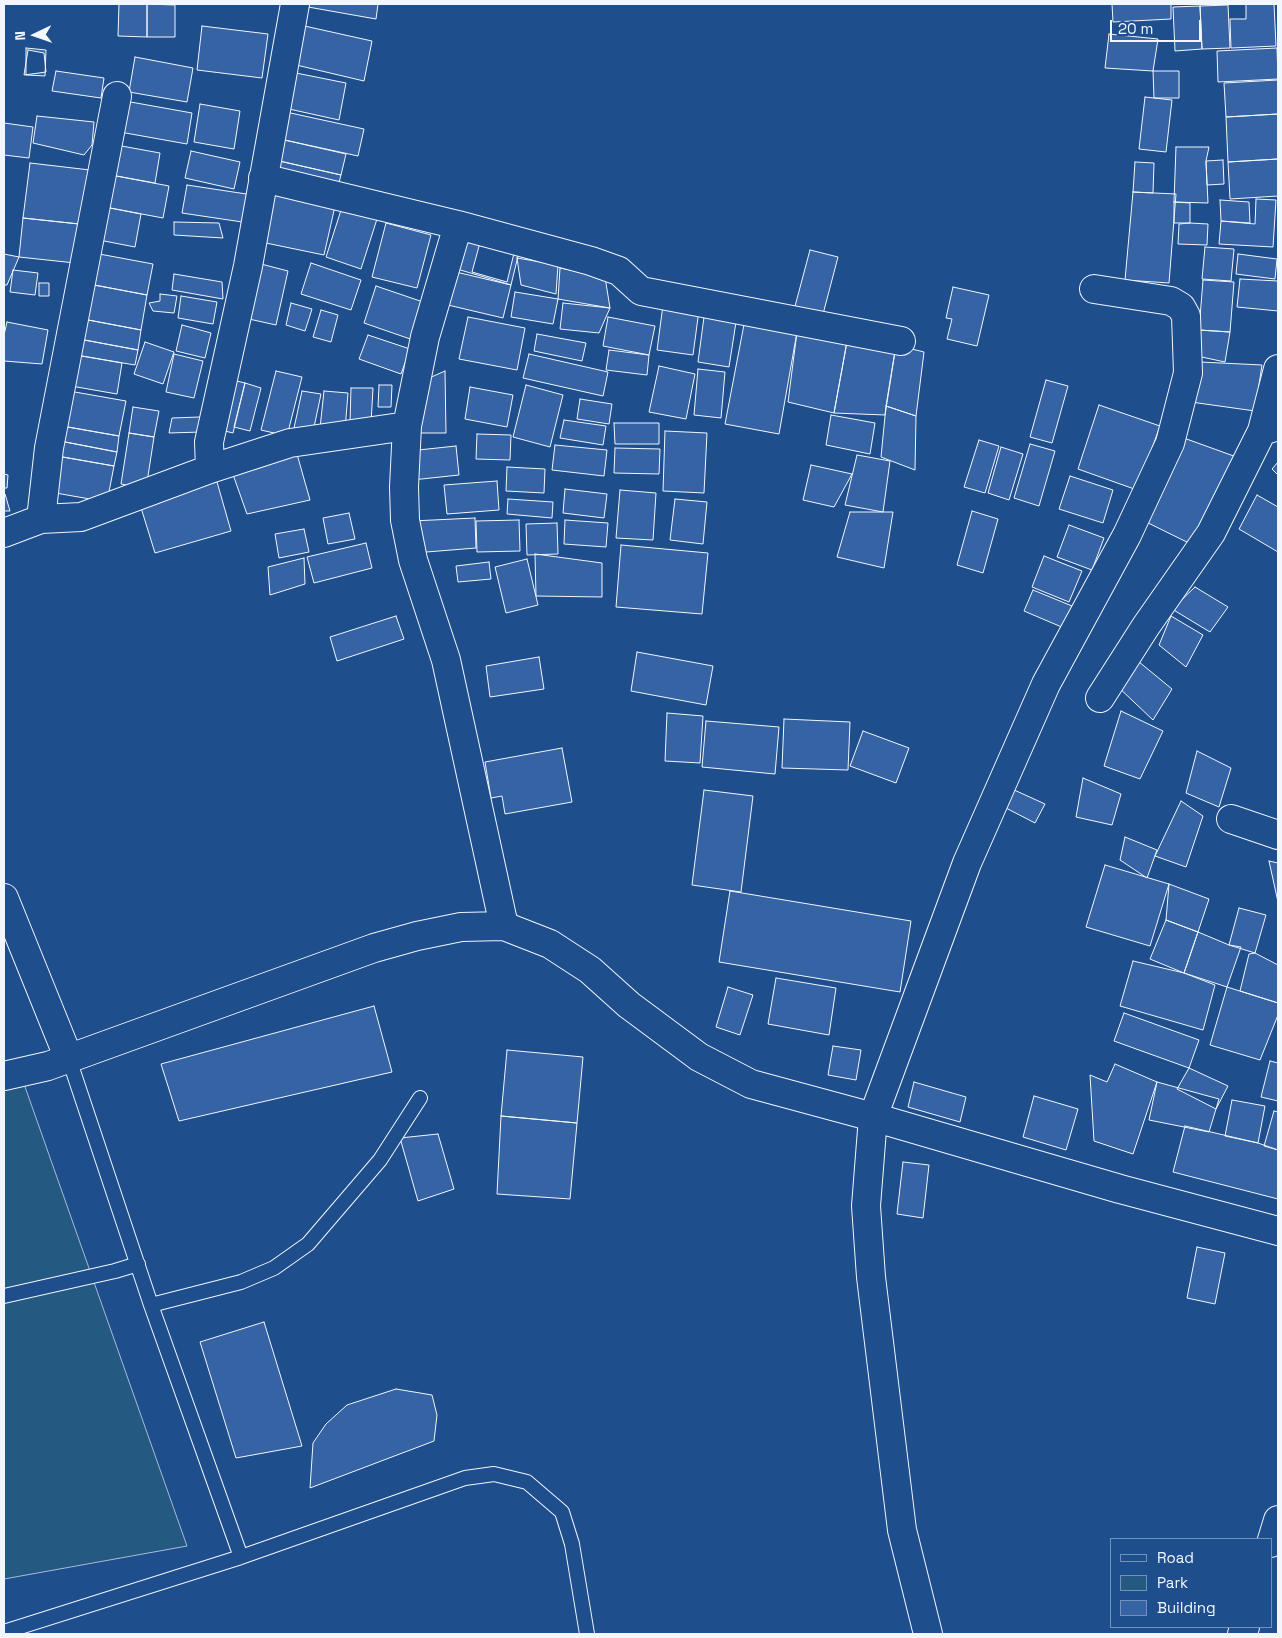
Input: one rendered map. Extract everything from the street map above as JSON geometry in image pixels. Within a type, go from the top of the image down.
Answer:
[{"type":"street","points":[[210,469],[209,442],[248,266],[262,178],[296,4]]},
{"type":"street","points":[[41,520],[49,448],[117,96]]},
{"type":"street","points":[[262,178],[458,225],[619,270],[640,291],[901,341]]},
{"type":"street","points":[[458,225],[425,336],[407,426],[404,487],[407,538],[446,660],[504,926]]},
{"type":"street","points":[[928,1634],[902,1530],[871,1278],[866,1206],[873,1117],[967,863],[1042,693],[1127,535],[1170,443],[1188,373],[1186,316],[1181,306],[1172,302],[1094,289]]},
{"type":"street","points":[[1100,698],[1146,626],[1211,533],[1270,428],[1278,369]]},
{"type":"street","points":[[4,533],[41,520],[81,517],[210,469],[290,443],[407,426]]},
{"type":"street","points":[[1231,819],[1278,835]]},
{"type":"street","points":[[4,898],[69,1059]]},
{"type":"street","points":[[4,1076],[69,1059],[374,948],[417,936],[461,927],[504,926],[550,944],[590,970],[654,1024],[699,1057],[751,1084],[873,1117],[1120,1189],[1278,1231]]},
{"type":"street","points":[[1272,1540],[1278,1520]]},
{"type":"lane","points":[[69,1059],[151,1305],[242,1557]]},
{"type":"lane","points":[[151,1305],[241,1282],[274,1268],[308,1244],[380,1160],[420,1098]]},
{"type":"lane","points":[[4,1296],[138,1264]]},
{"type":"lane","points":[[4,1632],[242,1557],[465,1478],[494,1474],[527,1482],[562,1512],[572,1544],[587,1634]]},
{"type":"green space","points":[[17,1064],[187,1546],[4,1579],[4,1065]]},
{"type":"building","points":[[119,4],[147,4],[147,37],[118,36]]},
{"type":"building","points":[[147,4],[175,5],[175,37],[147,37]]},
{"type":"building","points":[[309,4],[378,4],[376,19],[308,7]]},
{"type":"building","points":[[1112,4],[1171,4],[1171,19],[1113,22]]},
{"type":"building","points":[[1246,4],[1274,4],[1276,46],[1231,48],[1230,19],[1246,19]]},
{"type":"building","points":[[1228,5],[1230,48],[1202,49],[1200,6]]},
{"type":"building","points":[[1200,6],[1202,49],[1175,51],[1173,7]]},
{"type":"building","points":[[300,25],[372,41],[364,81],[292,64]]},
{"type":"building","points":[[202,26],[268,34],[262,78],[197,70]]},
{"type":"building","points":[[1109,34],[1158,39],[1153,71],[1105,68]]},
{"type":"building","points":[[26,48],[46,50],[45,76],[26,75]]},
{"type":"building","points":[[1277,48],[1278,79],[1218,82],[1217,51]]},
{"type":"building","points":[[28,50],[44,53],[46,72],[24,75]]},
{"type":"building","points":[[135,57],[193,68],[187,102],[129,92]]},
{"type":"building","points":[[56,71],[104,78],[101,98],[52,91]]},
{"type":"building","points":[[1153,71],[1179,71],[1179,98],[1154,98]]},
{"type":"building","points":[[296,73],[346,83],[339,120],[289,109]]},
{"type":"building","points":[[1278,80],[1278,114],[1226,117],[1224,83]]},
{"type":"building","points":[[1145,97],[1172,100],[1166,152],[1139,149]]},
{"type":"building","points":[[125,101],[192,113],[187,144],[120,132]]},
{"type":"building","points":[[200,104],[240,111],[234,149],[194,142]]},
{"type":"building","points":[[286,112],[364,129],[358,156],[280,139]]},
{"type":"building","points":[[1278,114],[1278,159],[1228,162],[1226,117]]},
{"type":"building","points":[[37,116],[94,122],[92,145],[84,155],[33,143]]},
{"type":"building","points":[[4,123],[33,127],[29,158],[4,155]]},
{"type":"building","points":[[280,139],[346,154],[341,175],[275,160]]},
{"type":"building","points":[[116,145],[160,153],[155,183],[111,175]]},
{"type":"building","points":[[1176,147],[1209,147],[1206,161],[1208,203],[1174,202]]},
{"type":"building","points":[[191,151],[240,162],[234,189],[185,178]]},
{"type":"building","points":[[1278,159],[1278,196],[1230,199],[1228,162]]},
{"type":"building","points":[[275,160],[341,175],[337,190],[272,176]]},
{"type":"building","points":[[1223,160],[1224,184],[1207,185],[1206,161]]},
{"type":"building","points":[[1135,162],[1154,163],[1153,193],[1133,192]]},
{"type":"building","points":[[30,163],[90,170],[79,224],[23,218]]},
{"type":"building","points":[[111,175],[169,186],[163,218],[105,207]]},
{"type":"building","points":[[187,185],[253,195],[249,223],[182,213]]},
{"type":"building","points":[[271,192],[335,206],[324,255],[261,242]]},
{"type":"building","points":[[1133,192],[1176,194],[1169,283],[1125,280]]},
{"type":"building","points":[[1256,199],[1276,200],[1273,247],[1219,244],[1221,221],[1255,224]]},
{"type":"building","points":[[1220,200],[1249,202],[1250,223],[1221,221]]},
{"type":"building","points":[[1174,202],[1190,203],[1190,223],[1174,223]]},
{"type":"building","points":[[105,207],[141,214],[135,247],[99,240]]},
{"type":"building","points":[[342,207],[377,219],[361,269],[326,257]]},
{"type":"building","points":[[23,218],[79,224],[75,263],[19,257]]},
{"type":"building","points":[[174,222],[219,223],[223,238],[174,235]]},
{"type":"building","points":[[386,223],[431,235],[417,288],[372,277]]},
{"type":"building","points":[[1179,224],[1208,224],[1207,245],[1178,244]]},
{"type":"building","points":[[464,235],[520,248],[511,285],[457,269]]},
{"type":"building","points":[[481,239],[515,249],[507,282],[472,272]]},
{"type":"building","points":[[1205,247],[1234,249],[1231,281],[1202,279]]},
{"type":"building","points":[[810,250],[838,257],[822,318],[794,310]]},
{"type":"building","points":[[94,253],[153,264],[147,295],[89,284]]},
{"type":"building","points":[[4,254],[19,257],[7,285],[4,285]]},
{"type":"building","points":[[1238,254],[1277,259],[1275,279],[1236,274]]},
{"type":"building","points":[[517,258],[558,265],[556,294],[521,285]]},
{"type":"building","points":[[311,263],[361,280],[351,310],[301,294]]},
{"type":"building","points":[[261,264],[288,271],[276,325],[249,319]]},
{"type":"building","points":[[560,268],[605,277],[610,308],[558,299]]},
{"type":"building","points":[[13,270],[38,273],[35,295],[10,292]]},
{"type":"building","points":[[456,272],[511,285],[503,318],[448,305]]},
{"type":"building","points":[[174,274],[222,282],[223,299],[172,290]]},
{"type":"building","points":[[1240,279],[1278,281],[1278,311],[1237,307]]},
{"type":"building","points":[[1203,280],[1234,282],[1230,332],[1199,330]]},
{"type":"building","points":[[39,283],[49,283],[49,296],[39,296]]},
{"type":"building","points":[[89,284],[147,295],[141,330],[83,319]]},
{"type":"building","points":[[376,286],[429,304],[416,341],[364,323]]},
{"type":"building","points":[[953,287],[989,295],[977,346],[947,339],[952,319],[946,318]]},
{"type":"building","points":[[515,292],[558,299],[553,324],[511,317]]},
{"type":"building","points":[[160,294],[177,296],[174,313],[153,311],[149,303],[160,301]]},
{"type":"building","points":[[181,296],[217,302],[213,324],[178,318]]},
{"type":"building","points":[[291,303],[312,309],[305,331],[286,325]]},
{"type":"building","points":[[563,303],[610,308],[599,333],[560,329]]},
{"type":"building","points":[[663,305],[699,310],[693,355],[657,350]]},
{"type":"building","points":[[321,310],[338,315],[331,342],[313,337]]},
{"type":"building","points":[[746,314],[797,332],[779,434],[725,424]]},
{"type":"building","points":[[468,317],[525,328],[517,370],[459,359]]},
{"type":"building","points":[[608,317],[655,326],[649,355],[603,346]]},
{"type":"building","points":[[704,317],[736,322],[729,367],[698,362]]},
{"type":"building","points":[[83,319],[141,330],[138,350],[79,339]]},
{"type":"building","points":[[7,322],[48,330],[42,364],[4,361],[4,335]]},
{"type":"building","points":[[182,325],[211,333],[205,358],[176,351]]},
{"type":"building","points":[[1199,330],[1230,332],[1225,362],[1197,356]]},
{"type":"building","points":[[797,332],[848,336],[834,413],[788,402]]},
{"type":"building","points":[[537,334],[586,343],[582,361],[534,351]]},
{"type":"building","points":[[368,335],[410,349],[401,374],[359,359]]},
{"type":"building","points":[[848,336],[896,345],[885,415],[834,413]]},
{"type":"building","points":[[79,339],[138,350],[135,365],[76,355]]},
{"type":"building","points":[[145,342],[174,352],[163,384],[134,374]]},
{"type":"building","points":[[896,345],[924,352],[916,416],[886,406]]},
{"type":"building","points":[[609,350],[649,355],[647,375],[606,370]]},
{"type":"building","points":[[174,354],[203,361],[194,398],[166,392]]},
{"type":"building","points":[[529,354],[608,372],[603,396],[523,378]]},
{"type":"building","points":[[76,355],[122,363],[117,394],[71,386]]},
{"type":"building","points":[[1200,362],[1262,365],[1255,411],[1191,402]]},
{"type":"building","points":[[659,366],[695,374],[686,419],[649,412]]},
{"type":"building","points":[[698,369],[725,372],[721,418],[694,415]]},
{"type":"building","points":[[276,371],[302,377],[287,436],[261,430]]},
{"type":"building","points":[[445,371],[446,433],[419,433],[418,383]]},
{"type":"building","points":[[229,379],[245,383],[233,433],[217,429]]},
{"type":"building","points":[[1046,380],[1068,386],[1052,443],[1030,437]]},
{"type":"building","points":[[245,383],[261,388],[250,431],[234,427]]},
{"type":"building","points":[[379,385],[392,385],[391,407],[378,407]]},
{"type":"building","points":[[526,385],[563,395],[550,447],[513,437]]},
{"type":"building","points":[[470,387],[513,395],[507,427],[465,419]]},
{"type":"building","points":[[351,388],[373,388],[371,424],[350,423]]},
{"type":"building","points":[[69,391],[126,401],[119,436],[62,426]]},
{"type":"building","points":[[302,391],[321,394],[313,432],[294,428]]},
{"type":"building","points":[[324,391],[348,393],[345,430],[320,428]]},
{"type":"building","points":[[580,399],[612,404],[609,424],[577,419]]},
{"type":"building","points":[[1099,405],[1160,426],[1137,490],[1078,469]]},
{"type":"building","points":[[886,406],[916,416],[915,470],[881,457]]},
{"type":"building","points":[[133,407],[159,411],[154,437],[129,433]]},
{"type":"building","points":[[831,415],[875,423],[870,454],[826,445]]},
{"type":"building","points":[[200,417],[201,432],[169,433],[172,418]]},
{"type":"building","points":[[564,420],[606,426],[603,445],[560,438]]},
{"type":"building","points":[[614,423],[659,423],[659,444],[615,444]]},
{"type":"building","points":[[62,426],[119,436],[117,452],[60,441]]},
{"type":"building","points":[[665,431],[707,433],[704,493],[663,491]]},
{"type":"building","points":[[129,433],[154,437],[146,489],[121,484]]},
{"type":"building","points":[[477,434],[511,435],[510,460],[476,459]]},
{"type":"building","points":[[1181,437],[1242,459],[1197,547],[1138,518]]},
{"type":"building","points":[[979,440],[999,446],[985,493],[964,487]]},
{"type":"building","points":[[60,441],[117,452],[114,466],[57,456]]},
{"type":"building","points":[[1030,444],[1055,451],[1039,506],[1014,498]]},
{"type":"building","points":[[555,445],[607,450],[604,476],[552,470]]},
{"type":"building","points":[[456,446],[459,475],[412,480],[409,451]]},
{"type":"building","points":[[295,447],[310,500],[247,514],[231,469]]},
{"type":"building","points":[[1001,447],[1023,454],[1009,500],[988,493]]},
{"type":"building","points":[[615,448],[660,449],[659,474],[614,473]]},
{"type":"building","points":[[857,455],[890,461],[883,512],[845,505]]},
{"type":"building","points":[[57,456],[114,466],[107,502],[50,492]]},
{"type":"building","points":[[1278,462],[1278,475],[1272,469]]},
{"type":"building","points":[[811,465],[852,474],[834,507],[803,500]]},
{"type":"building","points":[[507,467],[545,469],[544,493],[506,491]]},
{"type":"building","points":[[4,474],[8,475],[7,488],[4,488]]},
{"type":"building","points":[[215,475],[231,531],[155,553],[138,498]]},
{"type":"building","points":[[1070,476],[1113,490],[1103,523],[1059,509]]},
{"type":"building","points":[[497,481],[499,510],[447,514],[444,485]]},
{"type":"building","points":[[565,489],[607,494],[604,518],[563,513]]},
{"type":"building","points":[[620,490],[656,493],[653,540],[616,538]]},
{"type":"building","points":[[5,494],[10,511],[4,511]]},
{"type":"building","points":[[1257,495],[1278,507],[1278,552],[1239,529]]},
{"type":"building","points":[[508,499],[553,502],[552,518],[507,514]]},
{"type":"building","points":[[675,499],[707,502],[703,544],[670,540]]},
{"type":"building","points":[[972,511],[998,519],[983,573],[957,565]]},
{"type":"building","points":[[850,512],[893,512],[884,568],[837,557]]},
{"type":"building","points":[[349,513],[355,539],[328,544],[323,518]]},
{"type":"building","points":[[475,518],[476,548],[414,553],[412,521]]},
{"type":"building","points":[[519,520],[520,551],[477,552],[476,521]]},
{"type":"building","points":[[565,520],[608,523],[606,547],[564,544]]},
{"type":"building","points":[[557,523],[558,554],[527,555],[526,524]]},
{"type":"building","points":[[1069,525],[1104,538],[1092,570],[1057,557]]},
{"type":"building","points":[[304,529],[309,552],[279,558],[275,534]]},
{"type":"building","points":[[366,543],[372,568],[314,583],[307,557]]},
{"type":"building","points":[[621,545],[708,553],[702,614],[616,607]]},
{"type":"building","points":[[535,554],[602,563],[602,597],[536,596]]},
{"type":"building","points":[[1044,556],[1082,571],[1069,602],[1032,587]]},
{"type":"building","points":[[304,558],[305,584],[270,595],[268,567]]},
{"type":"building","points":[[527,559],[538,605],[506,613],[495,567]]},
{"type":"building","points":[[489,562],[491,579],[458,582],[456,566]]},
{"type":"building","points":[[1195,587],[1228,607],[1210,632],[1172,609]]},
{"type":"building","points":[[1033,590],[1072,606],[1064,628],[1024,611]]},
{"type":"building","points":[[396,616],[404,639],[337,661],[330,637]]},
{"type":"building","points":[[1171,616],[1203,635],[1186,667],[1159,645]]},
{"type":"building","points":[[637,652],[713,666],[706,705],[631,691]]},
{"type":"building","points":[[539,657],[544,689],[490,697],[486,666]]},
{"type":"building","points":[[1133,657],[1172,689],[1153,720],[1116,685]]},
{"type":"building","points":[[1121,711],[1163,731],[1140,779],[1104,766]]},
{"type":"building","points":[[667,713],[703,716],[700,763],[665,761]]},
{"type":"building","points":[[784,719],[850,722],[848,770],[782,768]]},
{"type":"building","points":[[706,721],[779,727],[775,774],[702,767]]},
{"type":"building","points":[[863,731],[909,748],[896,783],[850,766]]},
{"type":"building","points":[[562,748],[572,802],[505,814],[502,796],[491,798],[485,762]]},
{"type":"building","points":[[1197,751],[1231,768],[1219,807],[1186,793]]},
{"type":"building","points":[[1083,778],[1121,794],[1112,825],[1076,817]]},
{"type":"building","points":[[1012,789],[1045,804],[1035,823],[1004,807]]},
{"type":"building","points":[[704,790],[753,796],[741,892],[692,885]]},
{"type":"building","points":[[1181,801],[1203,816],[1186,867],[1155,856]]},
{"type":"building","points":[[1125,837],[1157,850],[1147,878],[1120,860]]},
{"type":"building","points":[[1269,861],[1278,863],[1278,902]]},
{"type":"building","points":[[1105,865],[1169,884],[1150,946],[1086,927]]},
{"type":"building","points":[[1169,884],[1209,899],[1198,932],[1166,920]]},
{"type":"building","points":[[730,891],[911,921],[900,992],[719,962]]},
{"type":"building","points":[[1239,908],[1266,915],[1255,953],[1229,945]]},
{"type":"building","points":[[1166,920],[1198,932],[1184,973],[1150,959]]},
{"type":"building","points":[[1198,932],[1229,945],[1241,947],[1227,987],[1184,973]]},
{"type":"building","points":[[1255,953],[1278,965],[1278,1003],[1240,991],[1249,954]]},
{"type":"building","points":[[1133,961],[1184,973],[1215,985],[1203,1030],[1120,1006]]},
{"type":"building","points":[[776,978],[836,988],[829,1035],[768,1024]]},
{"type":"building","points":[[728,987],[753,995],[740,1035],[716,1027]]},
{"type":"building","points":[[1227,987],[1278,1003],[1278,1015],[1260,1060],[1210,1045]]},
{"type":"building","points":[[374,1006],[392,1072],[179,1121],[161,1064]]},
{"type":"building","points":[[1124,1013],[1199,1040],[1189,1068],[1114,1041]]},
{"type":"building","points":[[833,1046],[861,1050],[856,1080],[828,1075]]},
{"type":"building","points":[[507,1050],[583,1057],[577,1123],[501,1116]]},
{"type":"building","points":[[1270,1061],[1278,1063],[1278,1101],[1261,1097]]},
{"type":"building","points":[[1115,1064],[1157,1082],[1133,1154],[1094,1141],[1090,1075],[1107,1082]]},
{"type":"building","points":[[1189,1068],[1228,1086],[1216,1109],[1177,1089]]},
{"type":"building","points":[[914,1082],[966,1097],[960,1122],[908,1107]]},
{"type":"building","points":[[1157,1082],[1219,1099],[1209,1132],[1149,1120]]},
{"type":"building","points":[[1034,1096],[1078,1109],[1066,1150],[1023,1137]]},
{"type":"building","points":[[1232,1100],[1265,1106],[1258,1143],[1225,1136]]},
{"type":"building","points":[[1274,1111],[1278,1112],[1278,1150],[1264,1146]]},
{"type":"building","points":[[501,1116],[577,1123],[570,1199],[497,1194]]},
{"type":"building","points":[[1185,1126],[1258,1143],[1278,1150],[1278,1199],[1173,1172]]},
{"type":"building","points":[[438,1134],[454,1189],[418,1201],[400,1138]]},
{"type":"building","points":[[903,1162],[929,1165],[923,1218],[897,1214]]},
{"type":"building","points":[[1197,1247],[1225,1253],[1215,1304],[1187,1298]]},
{"type":"building","points":[[264,1322],[302,1446],[236,1458],[200,1342]]},
{"type":"building","points":[[396,1389],[432,1395],[437,1415],[434,1441],[310,1488],[313,1443],[326,1424],[347,1405]]}]
